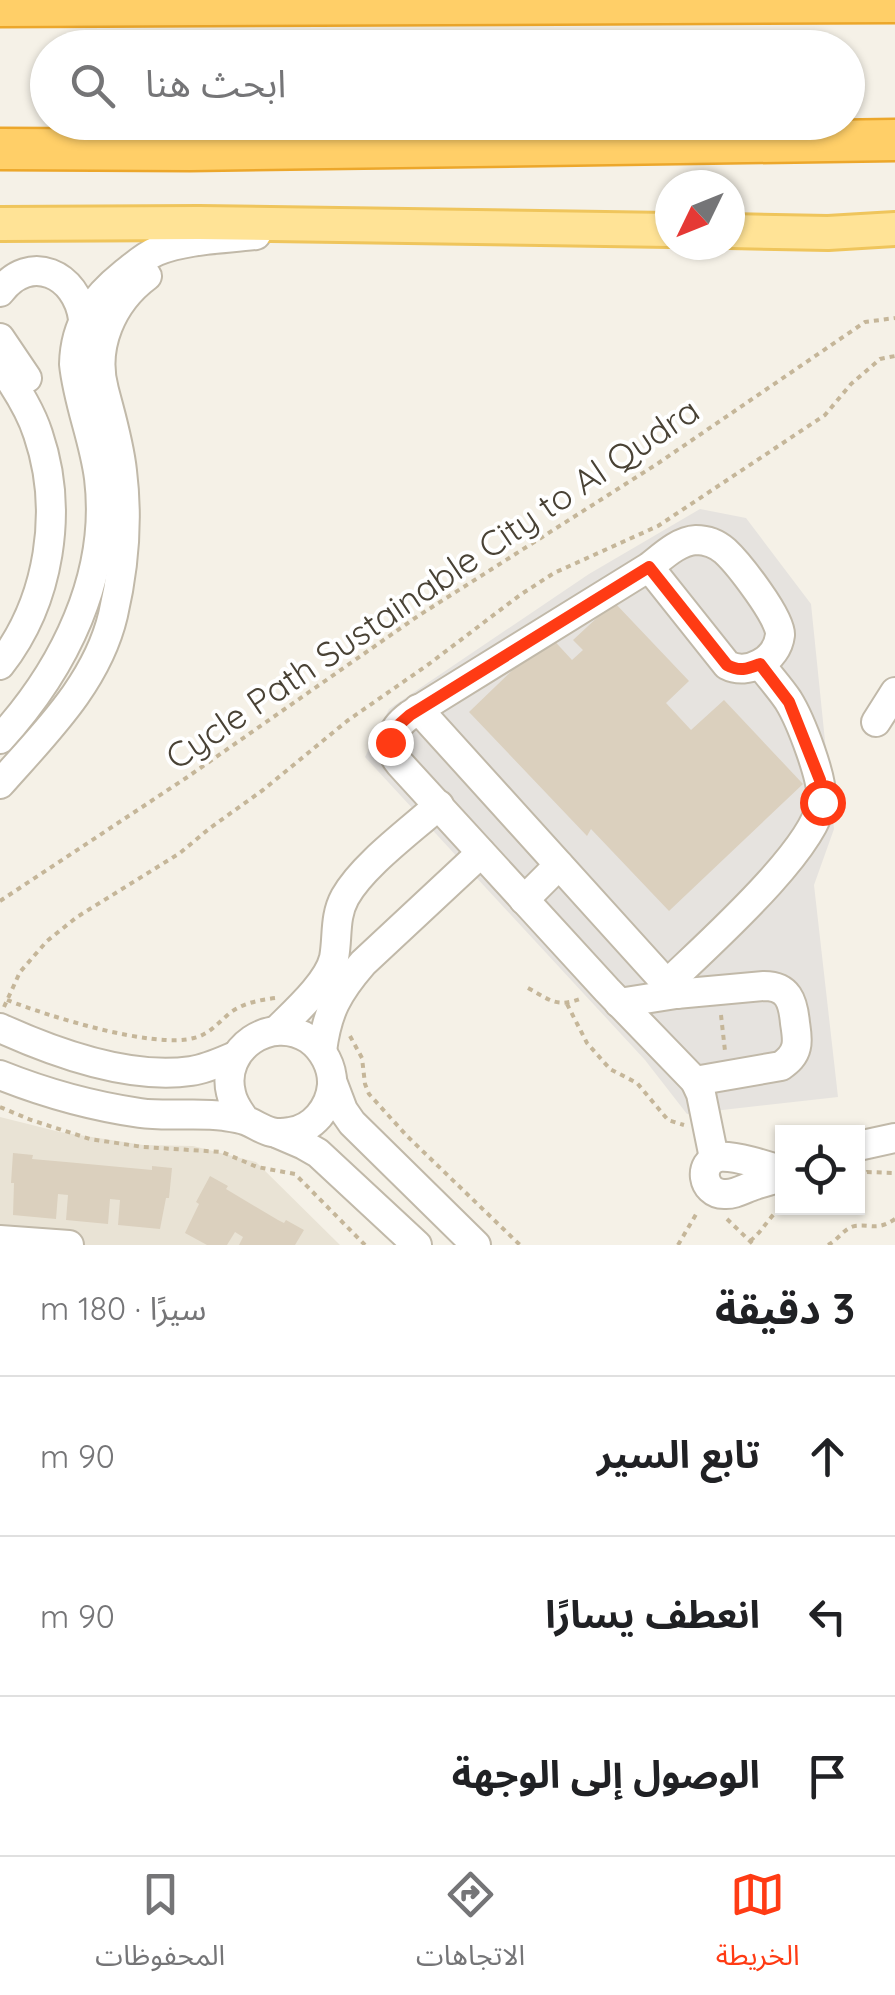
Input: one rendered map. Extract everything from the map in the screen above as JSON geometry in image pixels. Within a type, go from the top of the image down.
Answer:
[{"type":"highway","points":[[0,6],[173,2],[895,2]]},
{"type":"highway","points":[[0,149],[895,140]]},
{"type":"main road","points":[[0,224],[655,230]]},
{"type":"main road","points":[[745,231],[895,229]]},
{"type":"street","points":[[0,739],[36,696],[63,652],[82,609],[97,551],[101,521],[98,472],[74,364],[74,349],[84,319],[102,292],[156,252],[187,244],[333,225]]},
{"type":"street","points":[[0,784],[72,701],[90,673],[112,618],[125,526],[122,469],[100,367],[108,325],[120,302],[144,278],[227,238]]},
{"type":"street","points":[[0,292],[14,278],[44,271],[73,290],[84,319]]},
{"type":"street","points":[[0,338],[30,386],[31,418]]},
{"type":"street","points":[[0,365],[31,418],[46,462],[50,494],[47,556],[31,612],[0,665]]},
{"type":"street","points":[[649,567],[727,665],[746,670],[774,651],[780,634],[776,618],[724,551],[714,544],[690,540],[418,709],[393,730],[392,754],[696,1082],[714,1158],[704,1175],[713,1192],[734,1193],[775,1178]]},
{"type":"street","points":[[672,989],[802,844],[822,802],[820,780],[789,702],[760,664]]},
{"type":"street","points":[[876,722],[895,692]]},
{"type":"street","points":[[418,709],[672,989]]},
{"type":"street","points":[[438,805],[354,883],[343,900],[336,920],[332,965],[317,1007],[322,1051],[343,1110],[458,1239]]},
{"type":"street","points":[[417,1245],[318,1153],[245,1120],[229,1090],[230,1072],[235,1056],[246,1043],[336,997],[363,962],[482,853]]},
{"type":"street","points":[[524,900],[559,864]]},
{"type":"street","points":[[613,996],[672,989],[718,991],[774,986],[784,990],[794,1010],[796,1048],[791,1058],[781,1066],[696,1082]]},
{"type":"street","points":[[0,1028],[70,1056],[148,1071],[194,1071],[235,1056]]},
{"type":"street","points":[[277,1030],[294,1032],[322,1051]]},
{"type":"street","points":[[0,1076],[64,1098],[144,1114],[198,1114],[245,1120]]},
{"type":"street","points":[[276,1134],[309,1125],[322,1113],[330,1098],[332,1081]]},
{"type":"street","points":[[865,1144],[895,1138]]},
{"type":"street","points":[[0,1240],[69,1245]]},
{"type":"path","name":"Cycle Path Sustainable City to Al Qudra","points":[[0,901],[186,778],[418,616],[657,464],[865,322],[895,318]]},
{"type":"path","points":[[528,988],[555,1003],[613,996]]},
{"type":"path","points":[[718,991],[728,1076]]},
{"type":"path","points":[[7,1000],[98,1029],[180,1040],[204,1035],[231,1012],[259,1000],[281,997],[317,1007],[344,1029],[358,1049],[369,1094],[520,1245]]},
{"type":"path","points":[[567,1004],[587,1042],[610,1069],[637,1082],[668,1120],[690,1128]]},
{"type":"path","points":[[0,1107],[90,1138],[143,1148],[222,1152],[257,1167],[295,1174],[365,1245]]},
{"type":"path","points":[[865,1173],[895,1173]]},
{"type":"path","points":[[678,1245],[706,1199]]},
{"type":"path","points":[[725,1217],[752,1243],[775,1214]]},
{"type":"path","points":[[828,1245],[855,1226],[871,1228],[895,1218]]},
{"type":"shaded area","points":[[700,509],[746,518],[811,604],[834,829],[814,885],[838,1097],[687,1114],[645,1060],[365,757],[389,709],[589,574]]},
{"type":"shaded area","points":[[0,1117],[60,1132],[143,1145],[193,1146],[256,1162],[340,1245],[0,1245]]},
{"type":"building","points":[[614,602],[689,681],[666,703],[691,730],[724,700],[803,784],[669,911],[591,829],[587,836],[469,712],[549,635],[572,660],[583,650],[573,640]]},
{"type":"building","points":[[13,1153],[33,1155],[32,1159],[152,1170],[152,1166],[172,1168],[160,1229],[118,1225],[120,1200],[110,1199],[108,1224],[66,1220],[68,1195],[58,1194],[56,1219],[13,1215]]},
{"type":"building","points":[[210,1176],[278,1220],[304,1230],[295,1245],[239,1245],[243,1237],[235,1232],[227,1245],[207,1245],[185,1233]]},
{"type":"route","points":[[390,742],[393,730],[410,715],[649,567],[727,665],[746,670],[760,664],[789,702],[820,780],[822,802]]}]
